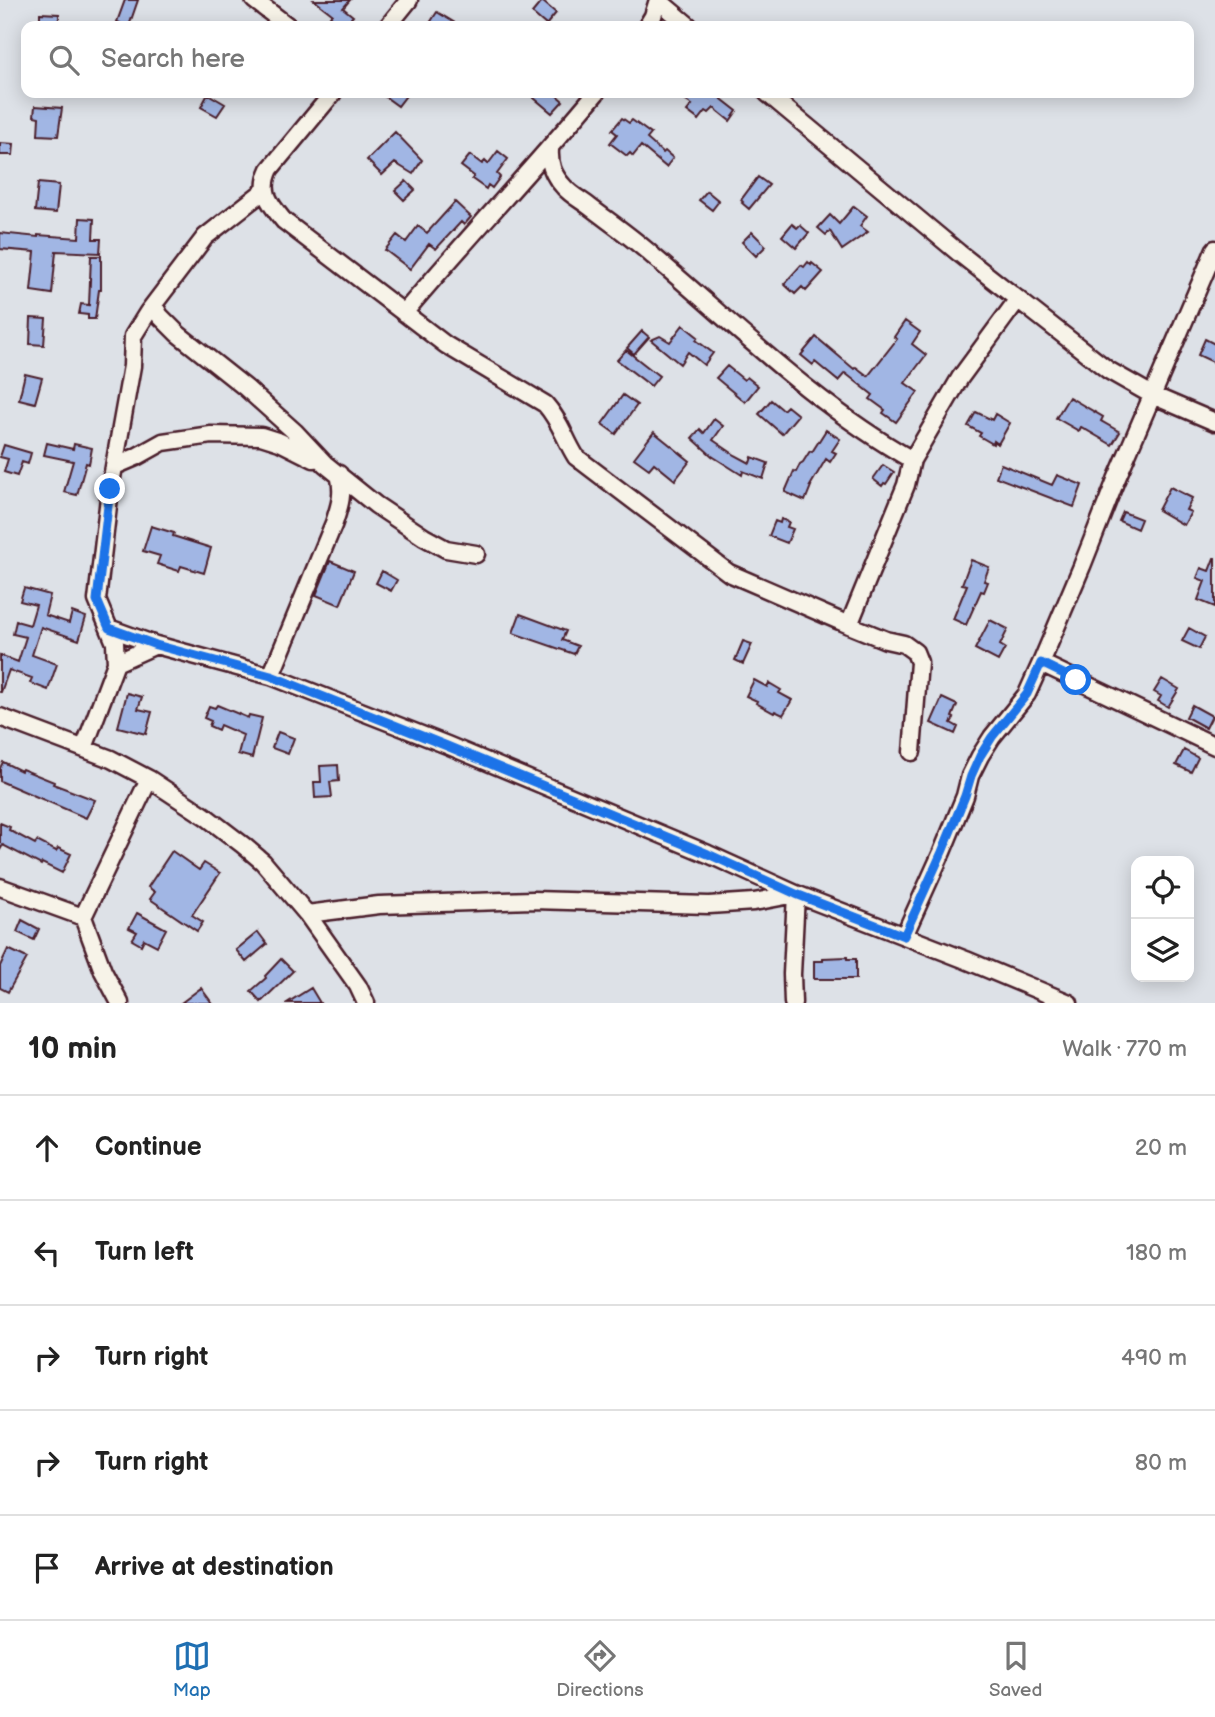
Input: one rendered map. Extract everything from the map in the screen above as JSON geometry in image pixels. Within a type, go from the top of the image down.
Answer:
[{"type":"street","points":[[254,0],[281,21]]},
{"type":"street","points":[[392,21],[409,0]]},
{"type":"street","points":[[650,21],[658,0],[683,21]]},
{"type":"street","points":[[329,98],[270,169],[266,179],[265,190],[269,201],[284,221],[446,345],[545,404],[556,416],[576,457],[729,573],[849,625],[904,644],[915,652],[919,662],[912,752]]},
{"type":"street","points":[[404,313],[592,98]]},
{"type":"street","points":[[773,98],[960,253],[1108,370],[1152,395],[1215,422]]},
{"type":"street","points":[[550,149],[552,172],[565,188],[646,249],[829,406],[877,441],[912,460]]},
{"type":"street","points":[[84,748],[116,663],[115,643],[97,600],[132,366],[134,336],[205,237],[265,190]]},
{"type":"street","points":[[904,936],[942,852],[980,756],[1027,694],[1215,249]]},
{"type":"street","points":[[849,625],[906,485],[912,460],[960,378],[1018,299]]},
{"type":"street","points":[[154,305],[160,316],[178,334],[246,388],[295,432],[325,464]]},
{"type":"street","points":[[115,466],[163,442],[211,435],[261,436],[280,442],[325,464],[376,505],[424,537],[446,549],[476,554]]},
{"type":"street","points":[[120,437],[152,447]]},
{"type":"street","points":[[271,676],[334,523],[342,487],[339,474]]},
{"type":"street","points":[[109,628],[156,645],[271,676],[434,740],[708,854],[796,894],[1069,1003]]},
{"type":"street","points":[[116,663],[156,645]]},
{"type":"street","points":[[1041,663],[1215,746]]},
{"type":"street","points":[[0,717],[111,759],[149,779],[243,845],[263,863],[307,914],[358,986],[366,1003]]},
{"type":"street","points":[[120,1003],[103,971],[83,917],[149,779]]},
{"type":"street","points":[[0,887],[83,917]]},
{"type":"street","points":[[307,914],[379,905],[520,900],[709,905],[754,902],[796,894]]},
{"type":"street","points":[[793,1003],[796,894]]},
{"type":"building","points":[[125,0],[138,0],[131,21],[117,21]]},
{"type":"building","points":[[314,0],[350,0],[343,8],[353,16],[348,21],[334,21],[330,16],[332,14]]},
{"type":"building","points":[[542,1],[556,13],[549,21],[541,21],[532,13]]},
{"type":"building","points":[[437,12],[452,21],[431,21]]},
{"type":"building","points":[[40,13],[59,14],[59,21],[40,21]]},
{"type":"building","points":[[206,98],[215,98],[225,104],[217,116],[201,107]]},
{"type":"building","points":[[387,98],[404,98],[398,106]]},
{"type":"building","points":[[534,98],[560,98],[563,101],[552,113]]},
{"type":"building","points":[[682,98],[720,98],[737,111],[730,121],[714,108],[709,113],[706,111],[699,120],[687,111],[692,105]]},
{"type":"building","points":[[35,106],[62,108],[58,136],[38,135],[39,117],[34,116]]},
{"type":"building","points":[[622,118],[629,123],[632,120],[651,134],[647,139],[673,158],[666,167],[641,146],[633,156],[630,153],[627,156],[610,143],[617,134],[612,130]]},
{"type":"building","points":[[395,132],[422,160],[413,174],[395,163],[382,175],[367,160]]},
{"type":"building","points":[[0,143],[14,144],[13,155],[0,155]]},
{"type":"building","points":[[498,151],[508,159],[497,174],[500,177],[492,188],[488,185],[486,189],[472,179],[474,176],[461,166],[470,155],[482,164],[485,161],[488,164]]},
{"type":"building","points":[[758,177],[769,185],[749,209],[741,200]]},
{"type":"building","points":[[406,181],[415,190],[404,200],[395,191]]},
{"type":"building","points":[[38,183],[59,185],[56,213],[35,211]]},
{"type":"building","points":[[707,191],[719,201],[712,210],[699,200]]},
{"type":"building","points":[[455,202],[471,217],[464,225],[461,222],[436,249],[429,244],[410,269],[385,250],[397,235],[406,242],[418,226],[427,233]]},
{"type":"building","points":[[854,206],[867,216],[860,226],[868,232],[842,250],[830,231],[826,235],[818,228],[830,215],[839,224]]},
{"type":"building","points":[[80,218],[94,219],[93,239],[101,239],[100,253],[56,251],[52,294],[31,291],[35,252],[0,249],[0,233],[79,238]]},
{"type":"building","points":[[792,224],[797,228],[800,225],[809,233],[796,248],[782,236]]},
{"type":"building","points":[[752,232],[766,246],[756,256],[742,242]]},
{"type":"building","points":[[91,256],[101,256],[101,290],[95,319],[79,314],[81,304],[89,305]]},
{"type":"building","points":[[808,262],[823,272],[806,291],[802,287],[795,294],[784,284],[801,265],[804,267]]},
{"type":"building","points":[[31,318],[46,319],[44,345],[30,344]]},
{"type":"building","points":[[905,321],[920,332],[912,344],[926,355],[905,383],[918,392],[896,422],[870,399],[873,395],[845,373],[838,381],[815,362],[813,365],[801,355],[816,337],[854,369],[856,367],[868,376],[897,339],[894,337]]},
{"type":"building","points":[[683,325],[713,353],[704,365],[688,352],[680,364],[651,340],[660,336],[670,342]]},
{"type":"building","points":[[642,331],[649,337],[634,354],[627,348]]},
{"type":"building","points":[[1205,339],[1215,344],[1215,363],[1198,355]]},
{"type":"building","points":[[626,350],[659,376],[651,386],[617,360]]},
{"type":"building","points":[[727,366],[744,380],[747,377],[758,386],[745,402],[716,378]]},
{"type":"building","points":[[25,374],[42,378],[35,403],[19,399]]},
{"type":"building","points":[[623,395],[637,405],[616,434],[602,424]]},
{"type":"building","points":[[1069,397],[1103,417],[1101,421],[1120,432],[1112,445],[1081,427],[1079,431],[1056,418]]},
{"type":"building","points":[[771,400],[783,410],[787,406],[798,415],[782,434],[759,414]]},
{"type":"building","points":[[976,412],[992,420],[995,414],[1010,423],[998,444],[979,436],[981,433],[968,426]]},
{"type":"building","points":[[714,419],[723,426],[713,440],[750,463],[752,457],[768,463],[763,479],[743,471],[742,475],[712,456],[692,438],[700,429],[704,433]]},
{"type":"building","points":[[826,430],[840,439],[832,451],[836,453],[830,462],[826,459],[810,486],[805,501],[785,492],[794,471],[796,472],[810,451],[812,452]]},
{"type":"building","points":[[654,432],[690,461],[675,480],[654,463],[649,469],[634,458]]},
{"type":"building","points":[[47,443],[73,449],[74,444],[92,448],[77,495],[64,492],[73,461],[44,455]]},
{"type":"building","points":[[4,445],[31,453],[28,464],[22,462],[17,476],[4,472],[8,459],[0,457]]},
{"type":"building","points":[[1001,464],[1052,485],[1057,475],[1082,485],[1074,507],[996,477]]},
{"type":"building","points":[[883,465],[894,472],[882,486],[873,479]]},
{"type":"building","points":[[1170,487],[1192,498],[1186,510],[1191,512],[1184,525],[1158,510]]},
{"type":"building","points":[[1123,512],[1141,519],[1137,529],[1119,521]]},
{"type":"building","points":[[781,519],[789,522],[787,527],[793,529],[787,543],[769,536],[775,521],[780,523]]},
{"type":"building","points":[[151,526],[211,548],[204,573],[181,566],[179,571],[157,564],[160,556],[143,551]]},
{"type":"building","points":[[1214,558],[1215,607],[1198,600],[1205,581],[1197,578],[1201,568],[1209,571]]},
{"type":"building","points":[[971,560],[989,567],[984,581],[988,582],[984,592],[981,591],[966,625],[953,619],[967,585],[962,584]]},
{"type":"building","points":[[330,561],[354,571],[340,605],[316,595]]},
{"type":"building","points":[[382,571],[397,580],[391,591],[376,583]]},
{"type":"building","points":[[24,588],[50,595],[45,615],[69,623],[72,612],[86,617],[79,640],[41,627],[32,655],[57,664],[48,690],[30,683],[32,678],[9,670],[0,692],[0,655],[18,662],[26,637],[13,634],[16,621],[30,625],[36,605],[20,601]]},
{"type":"building","points":[[520,614],[566,631],[562,640],[578,646],[574,654],[513,633]]},
{"type":"building","points":[[990,620],[1008,629],[1000,645],[1005,648],[998,661],[975,649]]},
{"type":"building","points":[[1189,628],[1205,637],[1199,649],[1182,641]]},
{"type":"building","points":[[743,641],[752,644],[743,664],[735,660]]},
{"type":"building","points":[[1162,679],[1179,689],[1168,707],[1158,701],[1161,696],[1154,692]]},
{"type":"building","points":[[754,680],[767,687],[769,683],[792,700],[783,715],[775,711],[774,713],[746,696]]},
{"type":"building","points":[[127,693],[142,697],[138,709],[152,712],[146,734],[118,727]]},
{"type":"building","points":[[942,698],[957,705],[951,723],[958,727],[955,734],[931,723]]},
{"type":"building","points":[[217,705],[248,718],[249,715],[262,718],[252,758],[238,754],[243,735],[220,725],[218,730],[209,726],[211,721],[204,718],[209,706],[215,708]]},
{"type":"building","points":[[1192,705],[1212,716],[1206,728],[1186,717]]},
{"type":"building","points":[[278,732],[294,738],[288,754],[272,748]]},
{"type":"building","points":[[1184,750],[1198,758],[1191,772],[1176,765]]},
{"type":"building","points":[[3,762],[95,800],[86,818],[0,781]]},
{"type":"building","points":[[338,765],[339,781],[330,782],[332,797],[315,798],[314,782],[321,782],[320,766]]},
{"type":"building","points":[[0,823],[35,844],[37,841],[56,851],[58,848],[71,854],[62,873],[3,845],[0,850]]},
{"type":"building","points":[[172,851],[199,870],[204,863],[220,873],[192,915],[203,922],[197,931],[150,899],[155,892],[148,887]]},
{"type":"building","points":[[137,913],[166,929],[157,946],[144,939],[141,945],[132,940],[137,932],[129,928]]},
{"type":"building","points":[[22,920],[39,929],[34,940],[17,932]]},
{"type":"building","points":[[258,932],[267,944],[246,962],[236,950]]},
{"type":"building","points":[[8,949],[27,958],[8,992],[0,988],[0,966]]},
{"type":"building","points":[[847,957],[856,959],[856,979],[814,979],[814,961]]},
{"type":"building","points":[[281,959],[293,971],[261,1002],[251,991]]},
{"type":"building","points":[[201,988],[212,1003],[181,1003]]},
{"type":"building","points":[[311,988],[320,1003],[287,1003]]},
{"type":"route","points":[[110,489],[97,600],[109,628],[156,645],[271,676],[708,854],[796,894],[904,936],[942,852],[980,756],[1003,722],[1027,694],[1041,663],[1076,680]]}]
